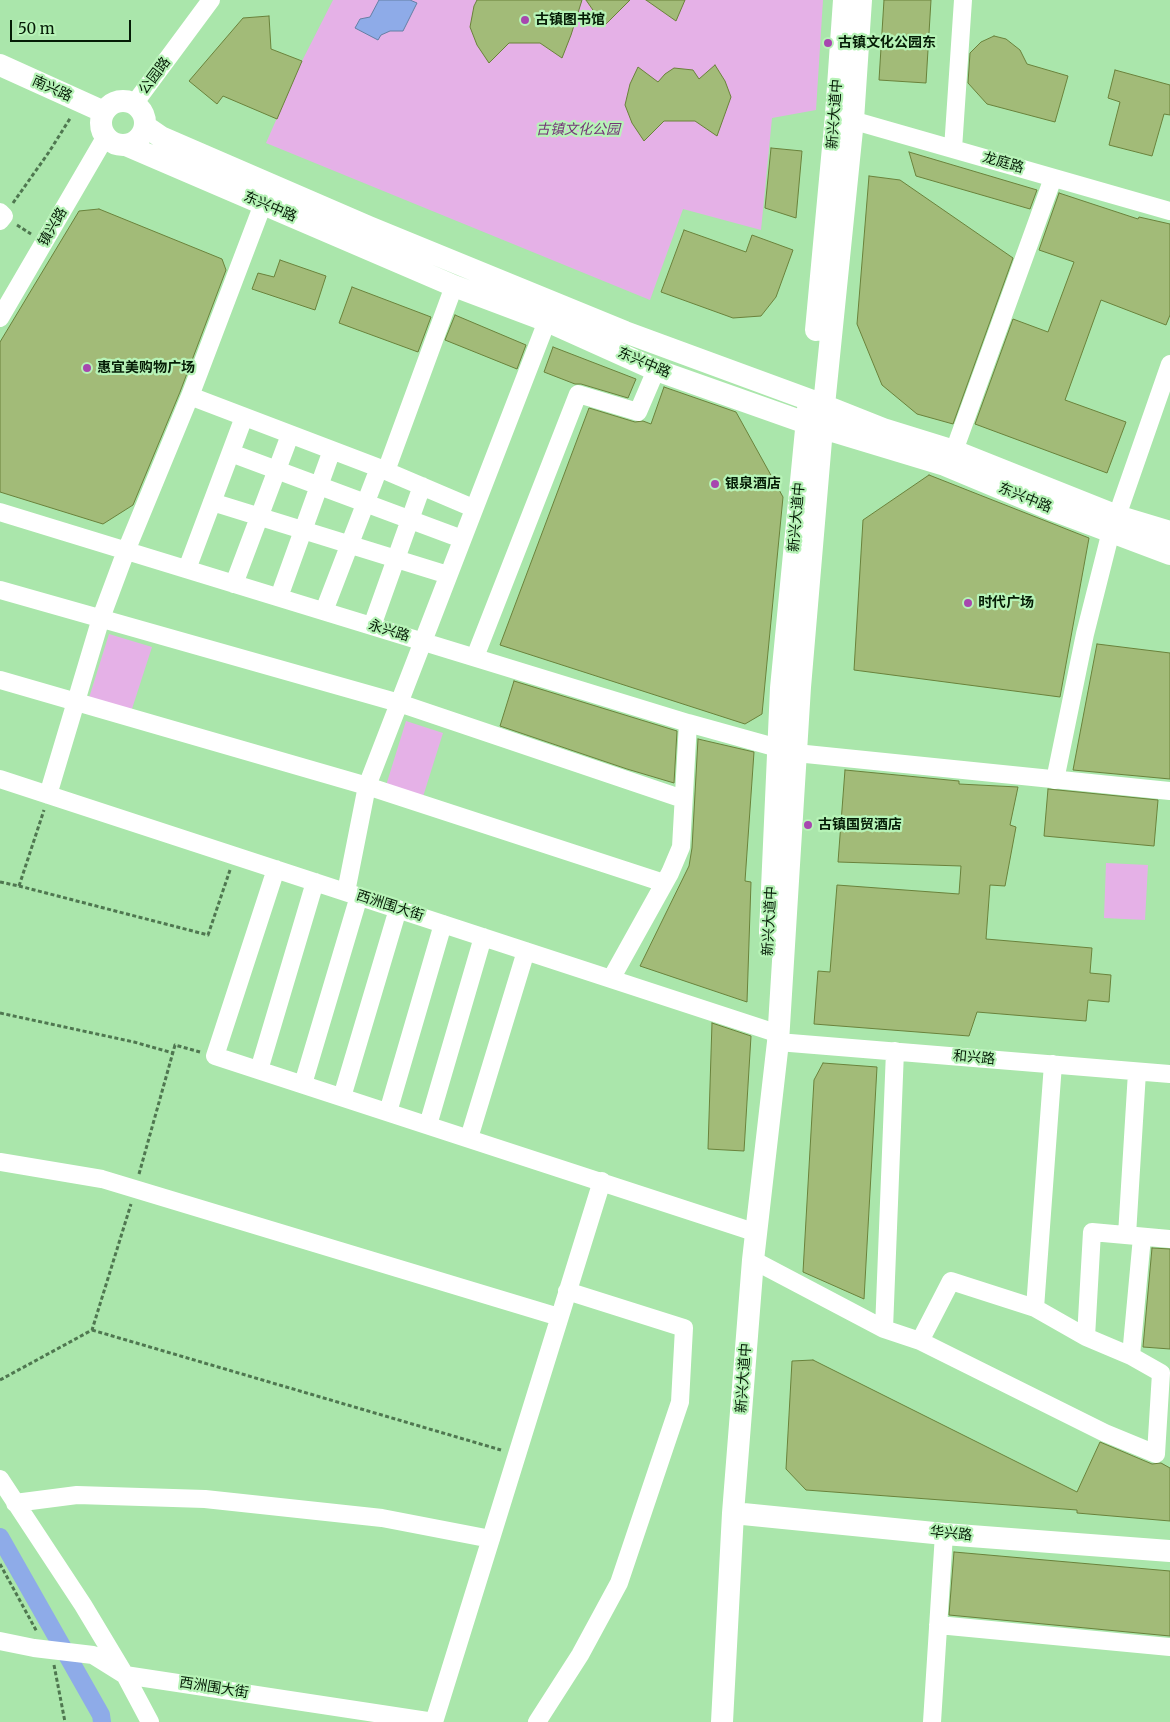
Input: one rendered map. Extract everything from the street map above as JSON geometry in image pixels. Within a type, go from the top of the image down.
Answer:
[{"type":"main road","name":"新兴大道中","points":[[844,0],[844,118]]},
{"type":"main road","name":"新兴大道中","points":[[722,1722],[733,1513],[753,1260],[779,1038],[768,981],[787,751],[781,688],[817,402],[844,118],[861,0]]},
{"type":"main road","name":"南兴路","points":[[0,65],[104,112]]},
{"type":"main road","points":[[117,102],[134,104],[144,118],[145,126],[142,134],[128,146],[112,142],[102,129],[101,120],[104,112],[117,102]]},
{"type":"main road","name":"东兴中路","points":[[145,126],[161,138],[615,329],[817,402],[883,429],[954,451],[1114,523],[1170,554]]},
{"type":"main road","name":"东兴中路","points":[[128,146],[454,286],[547,321],[656,370],[814,425],[945,466],[1052,510],[1170,532]]},
{"type":"main road","name":"华兴路","points":[[733,1513],[944,1534],[1170,1551]]},
{"type":"street","name":"公园路","points":[[134,104],[211,0]]},
{"type":"street","points":[[953,149],[963,0]]},
{"type":"street","name":"龙庭路","points":[[844,118],[1170,211]]},
{"type":"street","name":"镇兴路","points":[[0,318],[106,136]]},
{"type":"street","points":[[954,451],[1053,178]]},
{"type":"street","points":[[48,795],[101,618],[126,551],[190,396],[263,204]]},
{"type":"street","points":[[324,611],[365,503],[382,470],[454,286]]},
{"type":"street","points":[[303,1084],[353,894],[367,786],[473,508],[547,321]]},
{"type":"street","points":[[1054,780],[1085,634],[1114,523],[1170,364]]},
{"type":"street","points":[[475,657],[578,394],[638,412],[656,370]]},
{"type":"street","points":[[190,396],[332,450],[473,508]]},
{"type":"street","points":[[187,569],[244,417]]},
{"type":"street","points":[[234,584],[290,434]]},
{"type":"street","points":[[279,597],[332,450]]},
{"type":"street","points":[[230,453],[462,538]]},
{"type":"street","points":[[372,626],[422,486]]},
{"type":"street","points":[[212,502],[448,575]]},
{"type":"street","name":"永兴路","points":[[0,512],[787,751],[1170,791]]},
{"type":"street","points":[[0,590],[399,703],[683,798]]},
{"type":"street","points":[[0,680],[367,786],[664,883]]},
{"type":"street","points":[[611,979],[664,883],[681,847],[688,722]]},
{"type":"street","name":"西洲围大街","points":[[0,779],[611,979],[779,1038]]},
{"type":"street","points":[[276,869],[215,1056],[757,1233]]},
{"type":"street","points":[[259,1070],[314,882]]},
{"type":"street","points":[[342,1097],[398,909]]},
{"type":"street","points":[[388,1112],[444,924]]},
{"type":"street","points":[[428,1125],[483,937]]},
{"type":"street","points":[[469,1138],[526,951]]},
{"type":"street","name":"和兴路","points":[[779,1038],[1170,1074]]},
{"type":"street","points":[[884,1328],[895,1050]]},
{"type":"street","points":[[1035,1308],[1052,1064]]},
{"type":"street","points":[[1131,1356],[1137,1072]]},
{"type":"street","points":[[0,1162],[102,1179],[560,1317]]},
{"type":"street","points":[[434,1722],[602,1181]]},
{"type":"street","points":[[1086,1337],[1092,1232],[1170,1239]]},
{"type":"street","points":[[753,1260],[884,1328],[920,1341],[1105,1433],[1156,1454],[1161,1373],[1131,1356],[1086,1337],[1035,1308],[950,1281],[920,1341]]},
{"type":"street","points":[[537,1722],[580,1655],[619,1583],[680,1402],[684,1328],[568,1291]]},
{"type":"street","points":[[0,1479],[83,1605],[125,1674],[150,1722]]},
{"type":"street","points":[[15,1503],[77,1495],[205,1499],[382,1518],[491,1539]]},
{"type":"street","points":[[932,1722],[944,1534]]},
{"type":"street","points":[[938,1624],[1170,1647]]},
{"type":"street","name":"西洲围大街","points":[[0,1641],[34,1648],[93,1655],[125,1674],[434,1722]]},
{"type":"path","points":[[43,243],[1,216],[50,152],[80,102]]},
{"type":"path","points":[[18,886],[48,795]]},
{"type":"path","points":[[0,882],[208,935],[234,856]]},
{"type":"path","points":[[0,1013],[134,1042],[173,1054]]},
{"type":"path","points":[[0,1380],[92,1330],[135,1189],[175,1045],[215,1056]]},
{"type":"path","points":[[92,1330],[517,1454]]},
{"type":"path","points":[[0,1564],[37,1632],[34,1648],[54,1663],[65,1722]]},
{"type":"green space","name":"古镇文化公园","points":[[333,0],[823,0],[816,110],[772,118],[761,230],[683,209],[650,300],[266,143],[302,61]]},
{"type":"green space","points":[[109,634],[152,647],[130,715],[88,701]]},
{"type":"green space","points":[[406,721],[443,733],[421,803],[384,792]]},
{"type":"green space","points":[[1106,863],[1148,865],[1145,920],[1104,918]]},
{"type":"water","points":[[379,0],[410,0],[417,3],[403,31],[390,31],[381,35],[378,40],[355,28],[360,19],[370,17]]},
{"type":"building","points":[[477,0],[582,0],[562,58],[540,43],[509,43],[489,63],[477,45],[470,27]]},
{"type":"building","points":[[586,0],[630,0],[604,26]]},
{"type":"building","points":[[646,0],[685,0],[676,21]]},
{"type":"building","points":[[884,0],[931,0],[926,83],[879,80]]},
{"type":"building","points":[[269,16],[271,49],[302,61],[277,119],[223,96],[217,104],[189,81],[243,18]]},
{"type":"building","points":[[994,36],[1006,39],[1020,50],[1027,64],[1068,76],[1055,122],[987,104],[968,83],[970,53],[981,42]]},
{"type":"building","points":[[715,65],[725,81],[731,97],[717,136],[695,121],[664,121],[644,141],[632,123],[625,105],[630,84],[638,67],[658,82],[674,68],[693,70],[699,79]]},
{"type":"building","points":[[1115,70],[1170,85],[1170,115],[1164,114],[1152,156],[1109,145],[1120,102],[1108,98]]},
{"type":"building","points":[[771,148],[802,151],[796,218],[765,208]]},
{"type":"building","points":[[909,152],[1037,190],[1030,209],[916,176]]},
{"type":"building","points":[[869,176],[900,180],[1013,258],[953,424],[917,414],[882,385],[857,324]]},
{"type":"building","points":[[1059,193],[1138,219],[1139,217],[1170,224],[1170,315],[1166,325],[1101,300],[1065,400],[1126,422],[1107,473],[975,424],[1013,319],[1048,332],[1074,262],[1039,250]]},
{"type":"building","points":[[99,209],[222,259],[226,270],[180,392],[133,505],[103,524],[0,492],[0,342],[79,211]]},
{"type":"building","points":[[684,230],[746,252],[752,235],[793,250],[776,297],[761,316],[733,318],[661,292]]},
{"type":"building","points":[[280,260],[326,276],[315,310],[252,289],[258,273],[274,277]]},
{"type":"building","points":[[352,287],[431,317],[418,352],[339,323]]},
{"type":"building","points":[[455,315],[526,345],[517,369],[445,340]]},
{"type":"building","points":[[553,347],[636,379],[628,398],[581,384],[575,384],[544,372]]},
{"type":"building","points":[[664,387],[736,412],[783,497],[762,714],[745,724],[500,645],[589,408],[635,422],[643,421],[651,424]]},
{"type":"building","name":"时代广场","points":[[929,475],[1089,538],[1060,697],[854,670],[863,520]]},
{"type":"building","points":[[1097,644],[1170,653],[1170,779],[1073,770]]},
{"type":"building","points":[[514,681],[677,731],[674,783],[500,726]]},
{"type":"building","points":[[698,739],[754,752],[745,881],[751,882],[747,1002],[640,966],[689,866],[692,848]]},
{"type":"building","points":[[845,770],[959,781],[959,784],[1018,787],[1010,825],[1016,827],[1005,886],[990,885],[986,939],[1092,948],[1090,973],[1111,975],[1109,1002],[1088,1000],[1086,1021],[977,1012],[969,1036],[814,1024],[818,971],[830,972],[837,885],[959,894],[961,866],[838,862]]},
{"type":"building","points":[[1048,789],[1158,800],[1154,846],[1044,836]]},
{"type":"building","points":[[712,1023],[751,1036],[744,1151],[708,1149]]},
{"type":"building","points":[[823,1063],[877,1067],[864,1299],[803,1272],[814,1080]]},
{"type":"building","points":[[1152,1248],[1170,1249],[1170,1349],[1143,1347]]},
{"type":"building","points":[[813,1360],[1077,1492],[1100,1442],[1152,1464],[1161,1463],[1170,1468],[1170,1521],[1077,1513],[1077,1510],[806,1490],[786,1469],[792,1361]]},
{"type":"building","points":[[954,1552],[1170,1571],[1170,1636],[949,1615]]},
{"type":"waterway","points":[[0,1537],[101,1715],[102,1722]]},
{"type":"place","name":"古镇图书馆","points":[[525,20]]},
{"type":"place","name":"古镇文化公园东","points":[[828,43]]},
{"type":"place","name":"惠宜美购物广场","points":[[87,368]]},
{"type":"place","name":"银泉酒店","points":[[715,484]]},
{"type":"place","name":"时代广场","points":[[968,603]]},
{"type":"place","name":"古镇国贸酒店","points":[[808,825]]}]
